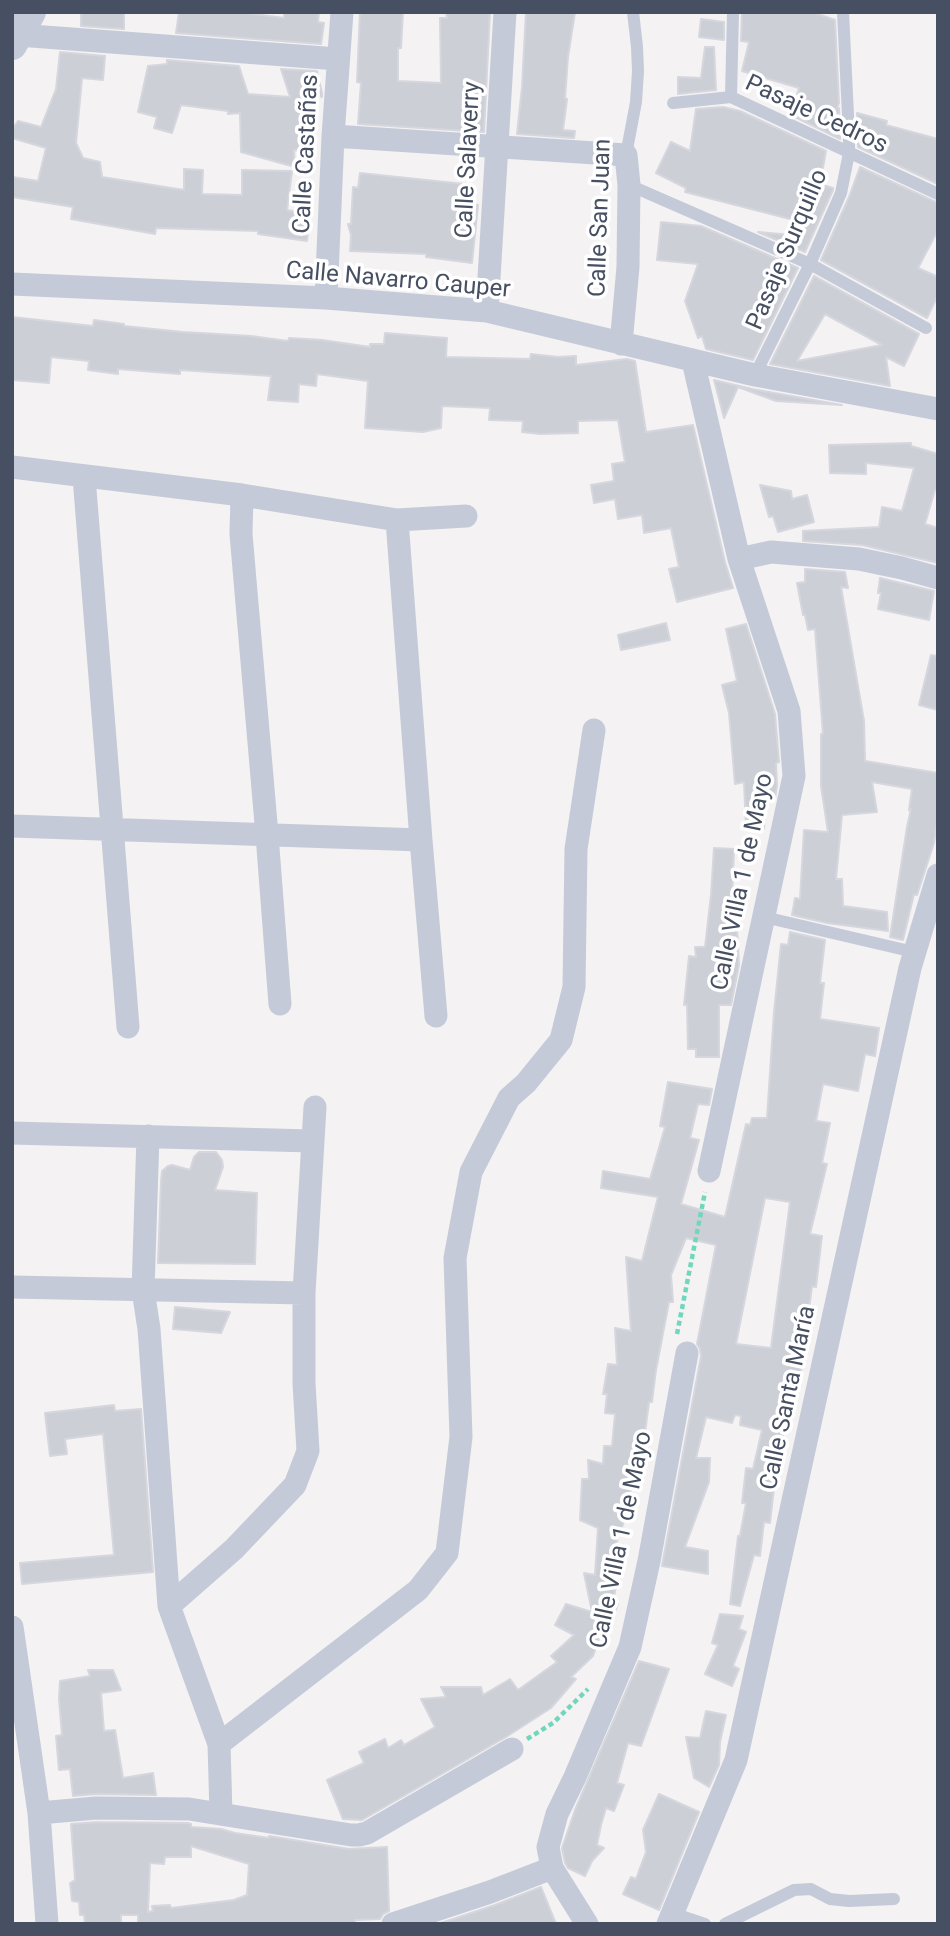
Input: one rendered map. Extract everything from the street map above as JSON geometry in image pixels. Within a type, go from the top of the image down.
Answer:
[{"type":"street","name":"Calle Castañas","points":[[326,298],[342,12]]},
{"type":"street","name":"Calle Salaverry","points":[[487,311],[505,12]]},
{"type":"street","points":[[20,31],[338,59]]},
{"type":"street","points":[[333,136],[626,155]]},
{"type":"street","name":"Calle San Juan","points":[[621,344],[634,187],[626,155]]},
{"type":"street","name":"Calle Navarro Cauper","points":[[12,284],[326,298],[487,311],[755,375],[938,409]]},
{"type":"street","name":"Calle Villa 1 de Mayo","points":[[693,361],[741,559],[789,711],[794,776],[709,1171]]},
{"type":"street","points":[[12,467],[242,495],[397,520],[466,516]]},
{"type":"street","points":[[84,477],[128,1027]]},
{"type":"street","points":[[242,495],[241,534],[280,1004]]},
{"type":"street","points":[[397,520],[436,1016]]},
{"type":"street","points":[[741,559],[769,552],[859,559],[938,578]]},
{"type":"street","points":[[219,1744],[418,1590],[447,1553],[461,1437],[455,1258],[471,1172],[509,1098],[526,1083],[561,1040],[574,987],[576,849],[594,730]]},
{"type":"street","points":[[12,826],[421,840]]},
{"type":"street","name":"Calle Santa María","points":[[670,1919],[736,1760],[914,952],[938,875]]},
{"type":"street","points":[[169,1606],[234,1549],[295,1485],[308,1451],[304,1382],[304,1293],[314,1107]]},
{"type":"street","points":[[12,1133],[311,1141]]},
{"type":"street","points":[[148,1136],[143,1290],[149,1328],[169,1606],[219,1744],[220,1814]]},
{"type":"street","points":[[12,1287],[304,1293]]},
{"type":"street","name":"Calle Villa 1 de Mayo","points":[[552,1868],[548,1847],[557,1814],[630,1647],[687,1353]]},
{"type":"street","points":[[12,1627],[38,1813],[47,1924]]},
{"type":"street","points":[[38,1813],[96,1808],[189,1809],[351,1835],[367,1833],[512,1749]]},
{"type":"street","points":[[393,1924],[552,1868],[587,1924]]},
{"type":"lane","name":"Calle San Juan","points":[[626,155],[636,102],[638,71],[633,12]]},
{"type":"lane","points":[[731,97],[733,12]]},
{"type":"lane","name":"Pasaje Surquillo","points":[[755,375],[810,264],[841,193],[849,153],[843,12]]},
{"type":"lane","name":"Pasaje Cedros","points":[[673,103],[731,97],[938,194]]},
{"type":"lane","points":[[634,187],[810,264],[926,328]]},
{"type":"lane","points":[[764,917],[914,952]]},
{"type":"lane","points":[[725,1924],[794,1890],[811,1889],[830,1899],[849,1901],[894,1899]]},
{"type":"lane","points":[[670,1919],[705,1924]]},
{"type":"building","points":[[81,12],[124,12],[124,29],[81,26]]},
{"type":"building","points":[[179,12],[238,12],[284,18],[284,12],[319,12],[318,22],[324,23],[321,44],[176,33]]},
{"type":"building","points":[[360,12],[403,12],[401,48],[398,48],[398,81],[441,83],[440,18],[447,18],[446,12],[490,12],[484,132],[358,124],[361,83],[357,82]]},
{"type":"building","points":[[526,12],[575,12],[568,57],[563,130],[575,131],[574,138],[517,134]]},
{"type":"building","points":[[742,12],[812,12],[835,20],[840,139],[791,115],[799,88],[742,71],[749,42],[741,41]]},
{"type":"building","points":[[701,19],[724,22],[724,40],[699,37]]},
{"type":"building","points":[[705,47],[714,47],[716,90],[678,94],[678,77],[701,78]]},
{"type":"building","points":[[60,52],[105,56],[103,80],[82,78],[76,143],[83,158],[100,162],[102,177],[184,190],[184,169],[203,170],[202,194],[242,195],[242,170],[292,171],[287,210],[310,214],[307,241],[258,234],[258,231],[156,228],[155,234],[71,219],[73,207],[12,197],[12,177],[38,181],[46,148],[12,138],[12,129],[18,121],[41,127],[56,89]]},
{"type":"building","points":[[167,60],[239,66],[248,94],[290,97],[281,69],[317,71],[322,97],[317,95],[314,151],[294,150],[295,167],[241,152],[240,113],[228,114],[228,111],[181,105],[172,133],[154,128],[157,117],[138,112],[148,66],[167,64]]},
{"type":"building","points":[[723,107],[740,111],[826,151],[820,184],[833,190],[805,252],[758,232],[791,235],[794,220],[685,192],[686,188],[656,173],[671,142],[690,151],[696,109]]},
{"type":"building","points":[[857,113],[887,121],[886,125],[938,139],[938,184],[858,147]]},
{"type":"building","points":[[860,167],[938,203],[938,230],[918,268],[938,277],[938,295],[927,318],[821,260]]},
{"type":"building","points":[[360,173],[464,184],[457,201],[478,205],[472,263],[426,257],[426,254],[350,251],[351,235],[348,224],[351,224],[353,187],[358,188]]},
{"type":"building","points":[[661,222],[701,226],[798,268],[753,360],[706,349],[702,336],[698,338],[685,301],[698,264],[657,260]]},
{"type":"building","points":[[814,276],[919,334],[904,366],[886,357],[890,386],[770,364]],"holes":[[[825,314],[882,345],[797,361]]]},
{"type":"building","points":[[12,317],[93,326],[94,320],[183,332],[288,341],[289,338],[322,340],[370,347],[370,344],[384,344],[385,333],[447,338],[446,357],[530,359],[531,354],[576,356],[576,365],[627,359],[635,361],[646,432],[693,425],[733,588],[677,602],[669,569],[679,567],[671,528],[644,533],[642,515],[618,519],[615,499],[594,503],[591,485],[614,481],[612,464],[625,462],[618,420],[578,421],[578,433],[540,434],[522,432],[523,421],[489,420],[490,408],[442,406],[441,428],[423,432],[365,428],[368,381],[317,374],[316,386],[299,384],[298,402],[268,400],[271,376],[180,370],[180,374],[118,369],[118,374],[88,370],[89,361],[51,357],[49,383],[12,380]]},
{"type":"building","points":[[714,380],[842,405],[776,401],[738,387],[724,418]]},
{"type":"building","points":[[911,443],[911,446],[938,454],[938,490],[935,490],[925,524],[938,528],[938,563],[862,545],[803,541],[803,531],[879,527],[882,507],[902,511],[914,468],[866,463],[866,474],[830,473],[829,445]]},
{"type":"building","points":[[760,485],[791,491],[792,499],[807,495],[814,522],[778,532],[773,516],[769,517]]},
{"type":"building","points":[[805,569],[845,572],[848,588],[841,587],[864,721],[865,761],[938,773],[938,817],[934,843],[917,895],[914,894],[903,940],[890,937],[912,789],[872,782],[877,812],[842,815],[836,879],[842,879],[843,906],[887,912],[888,931],[827,923],[792,915],[795,898],[800,899],[804,830],[828,832],[821,786],[823,734],[815,629],[808,630],[797,583],[805,582]]},
{"type":"building","points":[[880,578],[934,591],[929,620],[878,609]]},
{"type":"building","points":[[666,623],[670,640],[621,650],[618,635]]},
{"type":"building","points":[[746,624],[775,714],[779,762],[776,763],[777,786],[775,798],[766,798],[764,829],[746,828],[744,782],[735,784],[729,713],[722,685],[737,681],[726,629]]},
{"type":"building","points":[[931,655],[938,656],[938,710],[919,705]]},
{"type":"building","points":[[714,848],[734,849],[731,927],[737,928],[739,965],[731,1005],[719,1005],[719,1057],[696,1057],[696,1049],[688,1049],[687,1005],[684,1005],[689,956],[696,957],[695,947],[705,947]]},
{"type":"building","points":[[790,932],[825,940],[820,983],[824,983],[820,1019],[879,1028],[875,1056],[865,1054],[858,1091],[823,1084],[816,1121],[830,1123],[822,1163],[827,1164],[810,1234],[822,1236],[816,1287],[812,1286],[800,1379],[797,1379],[793,1400],[790,1400],[776,1470],[770,1523],[764,1522],[760,1556],[754,1555],[740,1606],[730,1604],[738,1536],[746,1503],[742,1503],[746,1468],[753,1469],[762,1430],[740,1425],[741,1416],[735,1415],[732,1423],[706,1417],[696,1458],[710,1458],[709,1482],[685,1547],[708,1551],[708,1574],[662,1566],[701,1356],[697,1344],[716,1245],[686,1238],[671,1275],[673,1302],[669,1302],[652,1402],[649,1402],[643,1448],[647,1448],[643,1480],[627,1494],[625,1519],[604,1577],[617,1581],[613,1602],[618,1604],[612,1620],[606,1618],[593,1656],[571,1677],[576,1679],[551,1708],[362,1820],[343,1819],[327,1780],[364,1763],[359,1752],[385,1739],[388,1748],[401,1740],[404,1745],[435,1727],[421,1699],[446,1697],[441,1687],[481,1687],[483,1695],[510,1679],[518,1690],[557,1662],[551,1656],[574,1635],[555,1625],[566,1604],[592,1612],[584,1573],[595,1575],[598,1528],[580,1520],[582,1479],[589,1479],[588,1460],[603,1464],[604,1446],[612,1446],[615,1414],[605,1413],[607,1394],[603,1394],[608,1364],[617,1365],[615,1328],[631,1331],[626,1257],[642,1261],[658,1197],[601,1188],[603,1171],[650,1179],[665,1127],[660,1126],[668,1082],[712,1089],[709,1105],[698,1104],[690,1138],[699,1140],[681,1204],[725,1217],[746,1124],[750,1125],[752,1118],[767,1118],[781,944],[788,945]],"holes":[[[765,1198],[790,1202],[771,1348],[736,1344]]]},
{"type":"building","points":[[199,1152],[216,1152],[222,1160],[223,1167],[215,1190],[257,1193],[255,1264],[158,1263],[162,1171],[172,1165],[190,1170],[194,1157]]},
{"type":"building","points":[[175,1307],[230,1312],[221,1333],[173,1329]]},
{"type":"building","points":[[114,1405],[115,1411],[141,1409],[153,1572],[22,1584],[20,1563],[114,1555],[103,1434],[65,1439],[67,1454],[50,1456],[45,1413]]},
{"type":"building","points":[[720,1614],[743,1616],[739,1629],[746,1632],[733,1666],[739,1669],[732,1686],[705,1674],[718,1645],[712,1643]]},
{"type":"building","points":[[639,1661],[669,1669],[641,1746],[628,1743],[617,1783],[624,1785],[614,1811],[606,1808],[601,1825],[597,1845],[604,1848],[592,1861],[585,1876],[568,1868],[562,1848],[575,1810]]},
{"type":"building","points":[[88,1670],[113,1670],[121,1690],[101,1693],[104,1731],[115,1730],[123,1778],[153,1773],[156,1795],[73,1796],[70,1769],[59,1770],[56,1736],[62,1735],[60,1681],[90,1676]]},
{"type":"building","points":[[706,1711],[726,1715],[720,1742],[719,1765],[709,1787],[694,1778],[686,1737],[700,1738]]},
{"type":"building","points":[[659,1794],[699,1812],[659,1910],[623,1894],[631,1877],[636,1879],[646,1852],[643,1830]]},
{"type":"building","points":[[188,1823],[191,1827],[221,1829],[349,1849],[387,1847],[389,1911],[380,1919],[355,1920],[355,1924],[138,1924],[138,1915],[121,1915],[121,1924],[85,1924],[84,1915],[80,1915],[79,1902],[72,1901],[70,1883],[75,1880],[71,1824]],"holes":[[[191,1846],[249,1864],[247,1895],[234,1900],[171,1908],[170,1905],[152,1906],[153,1911],[148,1912],[150,1863],[164,1864],[165,1857],[191,1857]]]},
{"type":"building","points":[[541,1887],[556,1924],[438,1924],[495,1905]]}]
